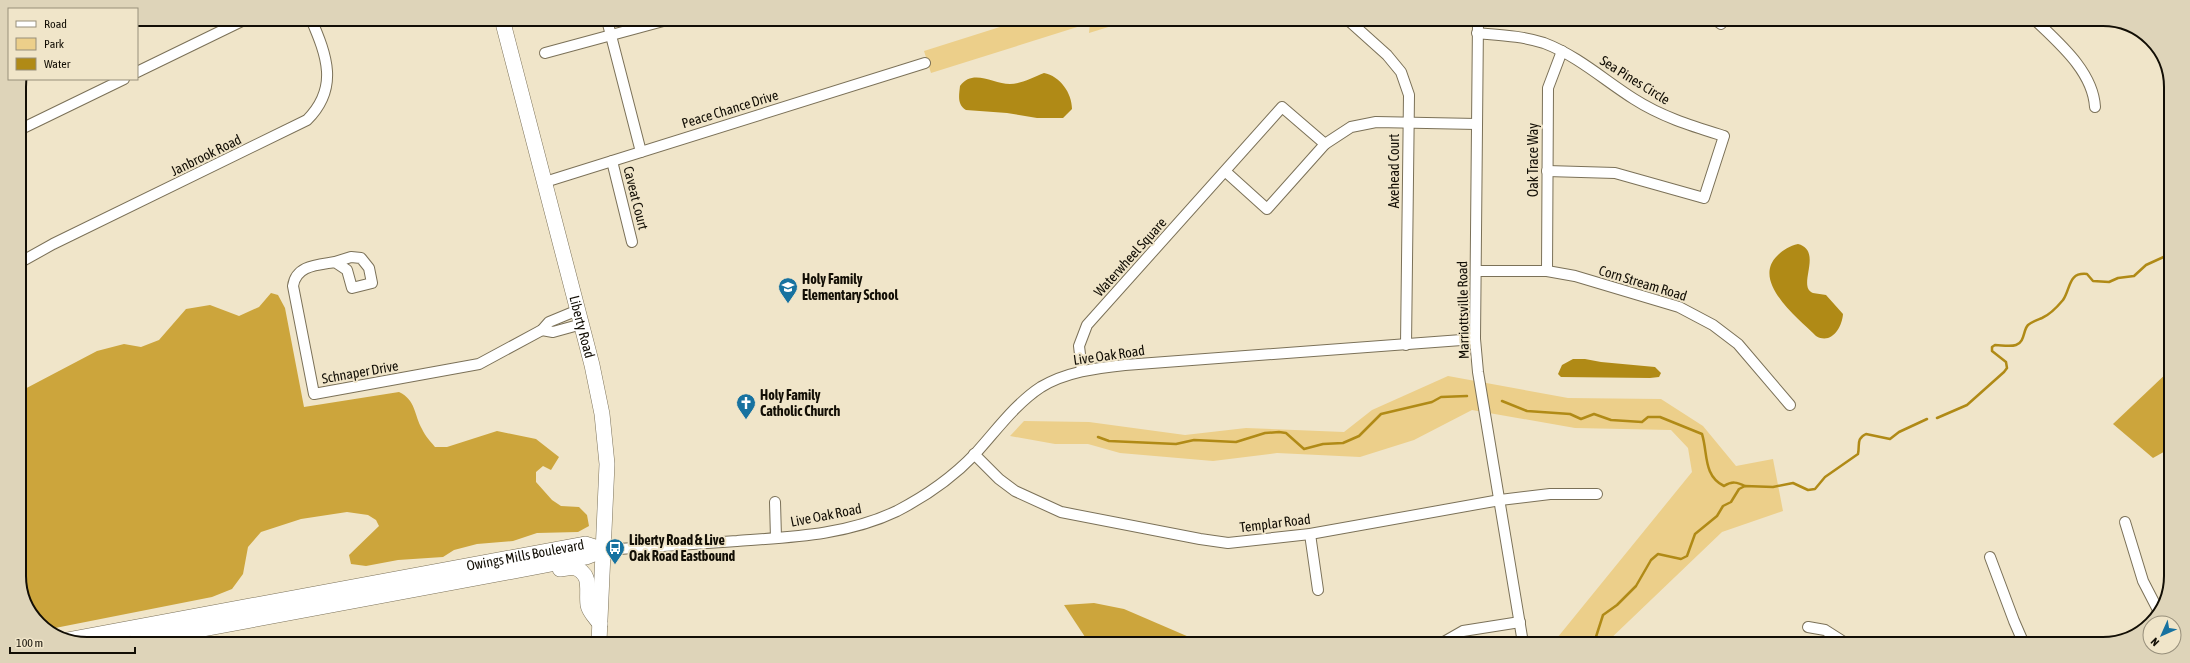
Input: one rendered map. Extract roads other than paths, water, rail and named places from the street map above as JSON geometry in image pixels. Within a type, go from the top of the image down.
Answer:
[{"type":"main road","name":"Liberty Road","points":[[504,26],[596,381],[604,428],[607,476],[599,637]]},
{"type":"main road","name":"Owings Mills Boulevard","points":[[85,637],[584,544],[604,550]]},
{"type":"main road","name":"Owings Mills Boulevard","points":[[184,637],[586,557],[604,550]]},
{"type":"main road","points":[[546,565],[552,570],[574,567],[583,572],[589,581],[588,607],[600,624]]},
{"type":"street","points":[[138,72],[232,26]]},
{"type":"street","name":"Janbrook Road","points":[[26,259],[53,244],[307,120],[322,102],[328,81],[325,56],[314,26]]},
{"type":"street","points":[[609,26],[641,152]]},
{"type":"street","points":[[545,53],[646,26]]},
{"type":"street","name":"Axehead Court","points":[[1355,26],[1387,55],[1401,72],[1409,95],[1406,345]]},
{"type":"street","name":"Marriottsville Road","points":[[1478,26],[1475,340],[1478,372],[1522,637]]},
{"type":"street","points":[[2041,26],[2071,58],[2085,76],[2093,90],[2095,107]]},
{"type":"street","name":"Sea Pines Circle","points":[[1478,33],[1519,37],[1542,43],[1562,51],[1654,111],[1682,123],[1724,136],[1704,198],[1615,173],[1547,171]]},
{"type":"street","name":"Oak Trace Way","points":[[1547,271],[1548,88],[1562,51]]},
{"type":"street","name":"Peace Chance Drive","points":[[545,182],[924,63]]},
{"type":"street","points":[[26,127],[122,80]]},
{"type":"street","name":"Waterwheel Square","points":[[1082,371],[1079,346],[1087,325],[1226,172],[1282,107],[1324,144]]},
{"type":"street","points":[[1226,172],[1267,209],[1324,144],[1351,127],[1376,122],[1408,121],[1477,124]]},
{"type":"street","name":"Caveat Court","points":[[612,161],[632,242]]},
{"type":"street","name":"Schnaper Drive","points":[[335,262],[304,269],[294,279],[293,286],[314,394],[479,364],[542,330],[549,322],[580,317]]},
{"type":"street","name":"Corn Stream Road","points":[[1476,271],[1547,271],[1575,276],[1679,307],[1713,325],[1738,344],[1790,405]]},
{"type":"street","name":"Schnaper Drive","points":[[542,330],[553,332],[580,317]]},
{"type":"street","name":"Live Oak Road","points":[[604,550],[776,538],[841,530],[882,517],[912,503],[942,484],[974,454],[1012,412],[1032,394],[1052,381],[1082,371],[1125,365],[1475,340]]},
{"type":"street","name":"Templar Road","points":[[974,454],[999,479],[1015,491],[1061,512],[1228,543],[1310,534],[1500,500],[1550,494],[1598,494]]},
{"type":"street","name":"Live Oak Road","points":[[774,502],[776,538]]},
{"type":"street","points":[[2125,522],[2143,581],[2156,606]]},
{"type":"street","points":[[1310,534],[1318,590]]},
{"type":"street","points":[[1990,557],[2021,637]]},
{"type":"street","points":[[1452,637],[1463,631],[1520,622]]},
{"type":"street","points":[[1808,627],[1825,630],[1836,637]]},
{"type":"water","points":[[1044,73],[1060,81],[1070,97],[1072,109],[1063,118],[1037,118],[1007,113],[966,110],[961,105],[959,96],[960,86],[971,78],[977,77],[1014,84],[1023,82]]},
{"type":"water","points":[[1798,244],[1805,248],[1809,254],[1810,261],[1807,284],[1809,289],[1813,293],[1826,295],[1843,314],[1838,329],[1831,337],[1821,338],[1816,336],[1789,310],[1773,288],[1770,277],[1771,266],[1777,256],[1786,248]]},
{"type":"water","points":[[1573,359],[1655,367],[1661,373],[1659,377],[1650,378],[1561,377],[1558,374],[1562,365]]},
{"type":"waterway","points":[[1937,418],[1967,405],[2004,372],[2007,368],[2006,362],[1992,351],[1992,347],[1995,345],[2011,346],[2019,343],[2028,325],[2048,315],[2063,300],[2073,278],[2081,274],[2087,274],[2093,281],[2109,282],[2118,278],[2134,276],[2146,265],[2164,257]]},
{"type":"waterway","points":[[1098,437],[1109,441],[1176,444],[1194,440],[1236,442],[1265,433],[1279,432],[1286,433],[1304,449],[1323,444],[1343,443],[1359,436],[1381,414],[1432,402],[1441,397],[1467,396]]},
{"type":"waterway","points":[[1502,401],[1527,411],[1570,414],[1581,419],[1594,414],[1611,420],[1642,422],[1648,417],[1660,417],[1702,434],[1709,470],[1717,482],[1724,486],[1730,483],[1745,486]]},
{"type":"waterway","points":[[1596,637],[1603,615],[1617,605],[1636,586],[1651,560],[1658,554],[1681,559],[1687,556],[1695,534],[1717,516],[1723,506],[1731,502],[1739,489],[1745,486],[1773,487],[1793,483],[1808,490],[1815,489],[1825,477],[1858,454],[1859,442],[1866,434],[1890,439],[1899,432],[1927,419]]},
{"type":"place","name":"Holy Family Elementary School","points":[[788,304]]},
{"type":"place","name":"Holy Family Catholic Church","points":[[746,420]]},
{"type":"place","name":"Liberty Road & Live Oak Road Eastbound","points":[[615,565]]}]
